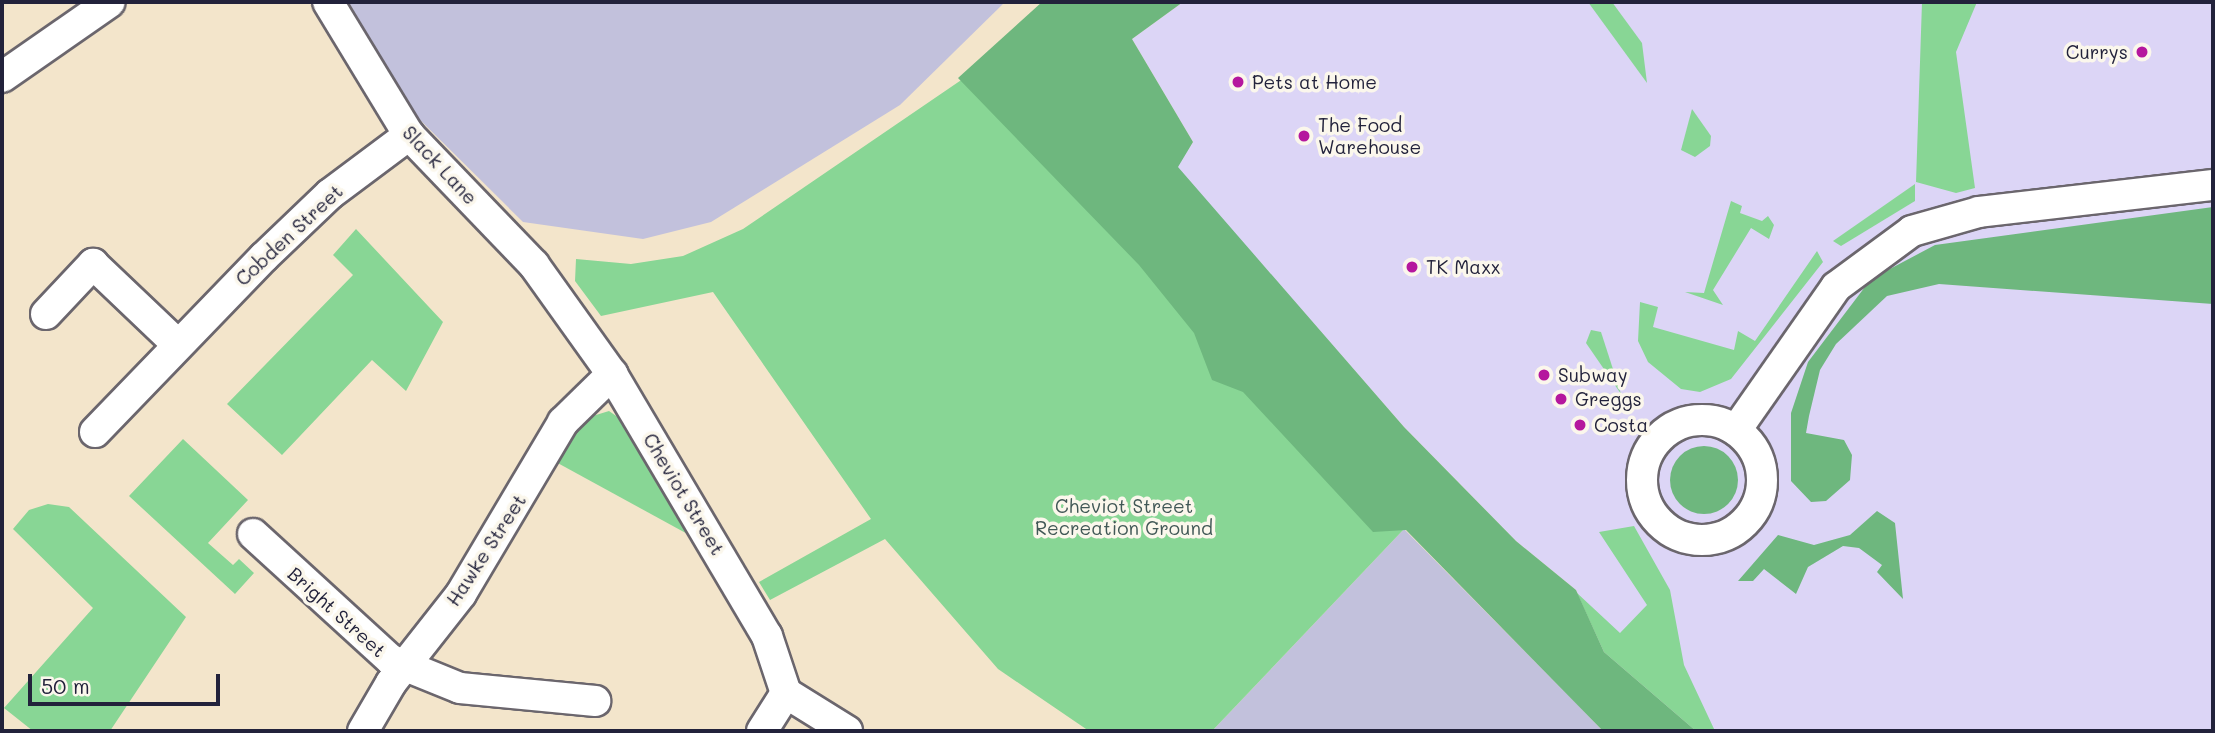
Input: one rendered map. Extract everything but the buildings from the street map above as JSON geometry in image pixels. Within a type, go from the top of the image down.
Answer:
[{"type":"street","points":[[2,77],[110,2]]},
{"type":"street","name":"Slack Lane","points":[[328,2],[409,135],[519,249]]},
{"type":"street","name":"Cobden Street","points":[[95,432],[330,194],[409,135]]},
{"type":"street","points":[[1736,430],[1836,287],[1912,231],[1979,212],[2213,185]]},
{"type":"street","name":"Cheviot Street","points":[[519,249],[612,374],[761,624],[786,693]]},
{"type":"street","points":[[46,314],[93,264],[178,345]]},
{"type":"street","name":"Hawke Street","points":[[363,731],[404,666],[461,594],[571,411],[612,374]]},
{"type":"street","points":[[1711,420],[1736,430],[1749,442],[1763,475],[1753,513],[1738,529],[1711,540],[1670,531],[1645,500],[1648,453],[1684,422],[1711,420]]},
{"type":"street","name":"Bright Street","points":[[253,534],[404,666],[470,690],[595,701]]},
{"type":"street","points":[[762,731],[786,693],[847,731]]},
{"type":"shaded area","points":[[347,2],[1005,2],[900,105],[711,222],[643,239],[523,222],[415,115]]},
{"type":"shaded area","points":[[1183,2],[2213,2],[2213,731],[1696,731],[1604,652],[1576,590],[1516,541],[1404,427],[1177,167],[1193,142],[1132,39]]},
{"type":"shaded area","points":[[1404,529],[1571,698],[1603,731],[1212,731]]},
{"type":"green space","points":[[1042,2],[1183,2],[1132,39],[1193,142],[1178,167],[1404,427],[1516,541],[1576,590],[1604,652],[1696,731],[1603,731],[1406,530],[1373,532],[1243,392],[1212,380],[1194,333],[1139,265],[958,78]]},
{"type":"green space","points":[[1588,2],[1612,2],[1642,43],[1647,83]]},
{"type":"green space","points":[[1922,2],[1977,2],[1956,52],[1975,188],[1956,193],[1916,182]]},
{"type":"green space","name":"Cheviot Street Recreation Ground","points":[[973,72],[1404,529],[1212,731],[1089,731],[998,669],[885,539],[770,600],[759,582],[871,519],[713,292],[601,316],[575,281],[576,259],[631,264],[683,256],[743,229]]},
{"type":"green space","points":[[1692,109],[1711,136],[1710,146],[1695,157],[1681,150]]},
{"type":"green space","points":[[1915,184],[1915,201],[1841,246],[1833,241]]},
{"type":"green space","points":[[1731,201],[1742,206],[1740,213],[1762,221],[1768,216],[1774,225],[1769,239],[1751,228],[1713,290],[1723,305],[1685,292],[1704,293]]},
{"type":"green space","points":[[2213,207],[2213,304],[1939,284],[1887,296],[1836,344],[1820,370],[1809,416],[1806,433],[1844,440],[1852,455],[1850,480],[1826,501],[1811,502],[1791,481],[1791,413],[1808,362],[1871,279],[1935,245]]},
{"type":"green space","points":[[356,229],[443,322],[406,391],[372,360],[282,455],[227,404],[353,275],[333,255]]},
{"type":"green space","points":[[1817,251],[1823,262],[1731,379],[1700,392],[1681,389],[1648,362],[1638,341],[1640,302],[1658,307],[1653,327],[1734,350],[1738,331],[1755,341]]},
{"type":"green space","points":[[1591,330],[1601,332],[1621,394],[1586,343]]},
{"type":"green space","points":[[609,411],[622,420],[693,537],[554,461],[583,419]]},
{"type":"green space","points":[[183,439],[248,500],[208,543],[233,565],[239,559],[254,573],[235,594],[129,496]]},
{"type":"green space","points":[[1711,446],[1732,461],[1738,473],[1736,493],[1728,504],[1711,514],[1697,514],[1680,504],[1672,493],[1670,473],[1680,456],[1691,448]]},
{"type":"green space","points":[[48,504],[69,507],[186,617],[110,731],[33,731],[4,708],[93,608],[13,529],[29,510]]},
{"type":"green space","points":[[1877,511],[1895,523],[1903,599],[1877,572],[1882,565],[1859,548],[1843,546],[1808,567],[1796,594],[1764,569],[1753,581],[1738,581],[1778,535],[1814,545],[1850,535]]},
{"type":"green space","points":[[1634,526],[1670,590],[1684,665],[1715,731],[1696,731],[1604,652],[1577,593],[1620,633],[1647,605],[1599,532]]},
{"type":"place","name":"Currys","points":[[2142,52]]},
{"type":"place","name":"Pets at Home","points":[[1238,82]]},
{"type":"place","name":"The Food Warehouse","points":[[1304,136]]},
{"type":"place","name":"TK Maxx","points":[[1412,267]]},
{"type":"place","name":"Subway","points":[[1544,375]]},
{"type":"place","name":"Greggs","points":[[1561,399]]},
{"type":"place","name":"Costa","points":[[1580,425]]}]
